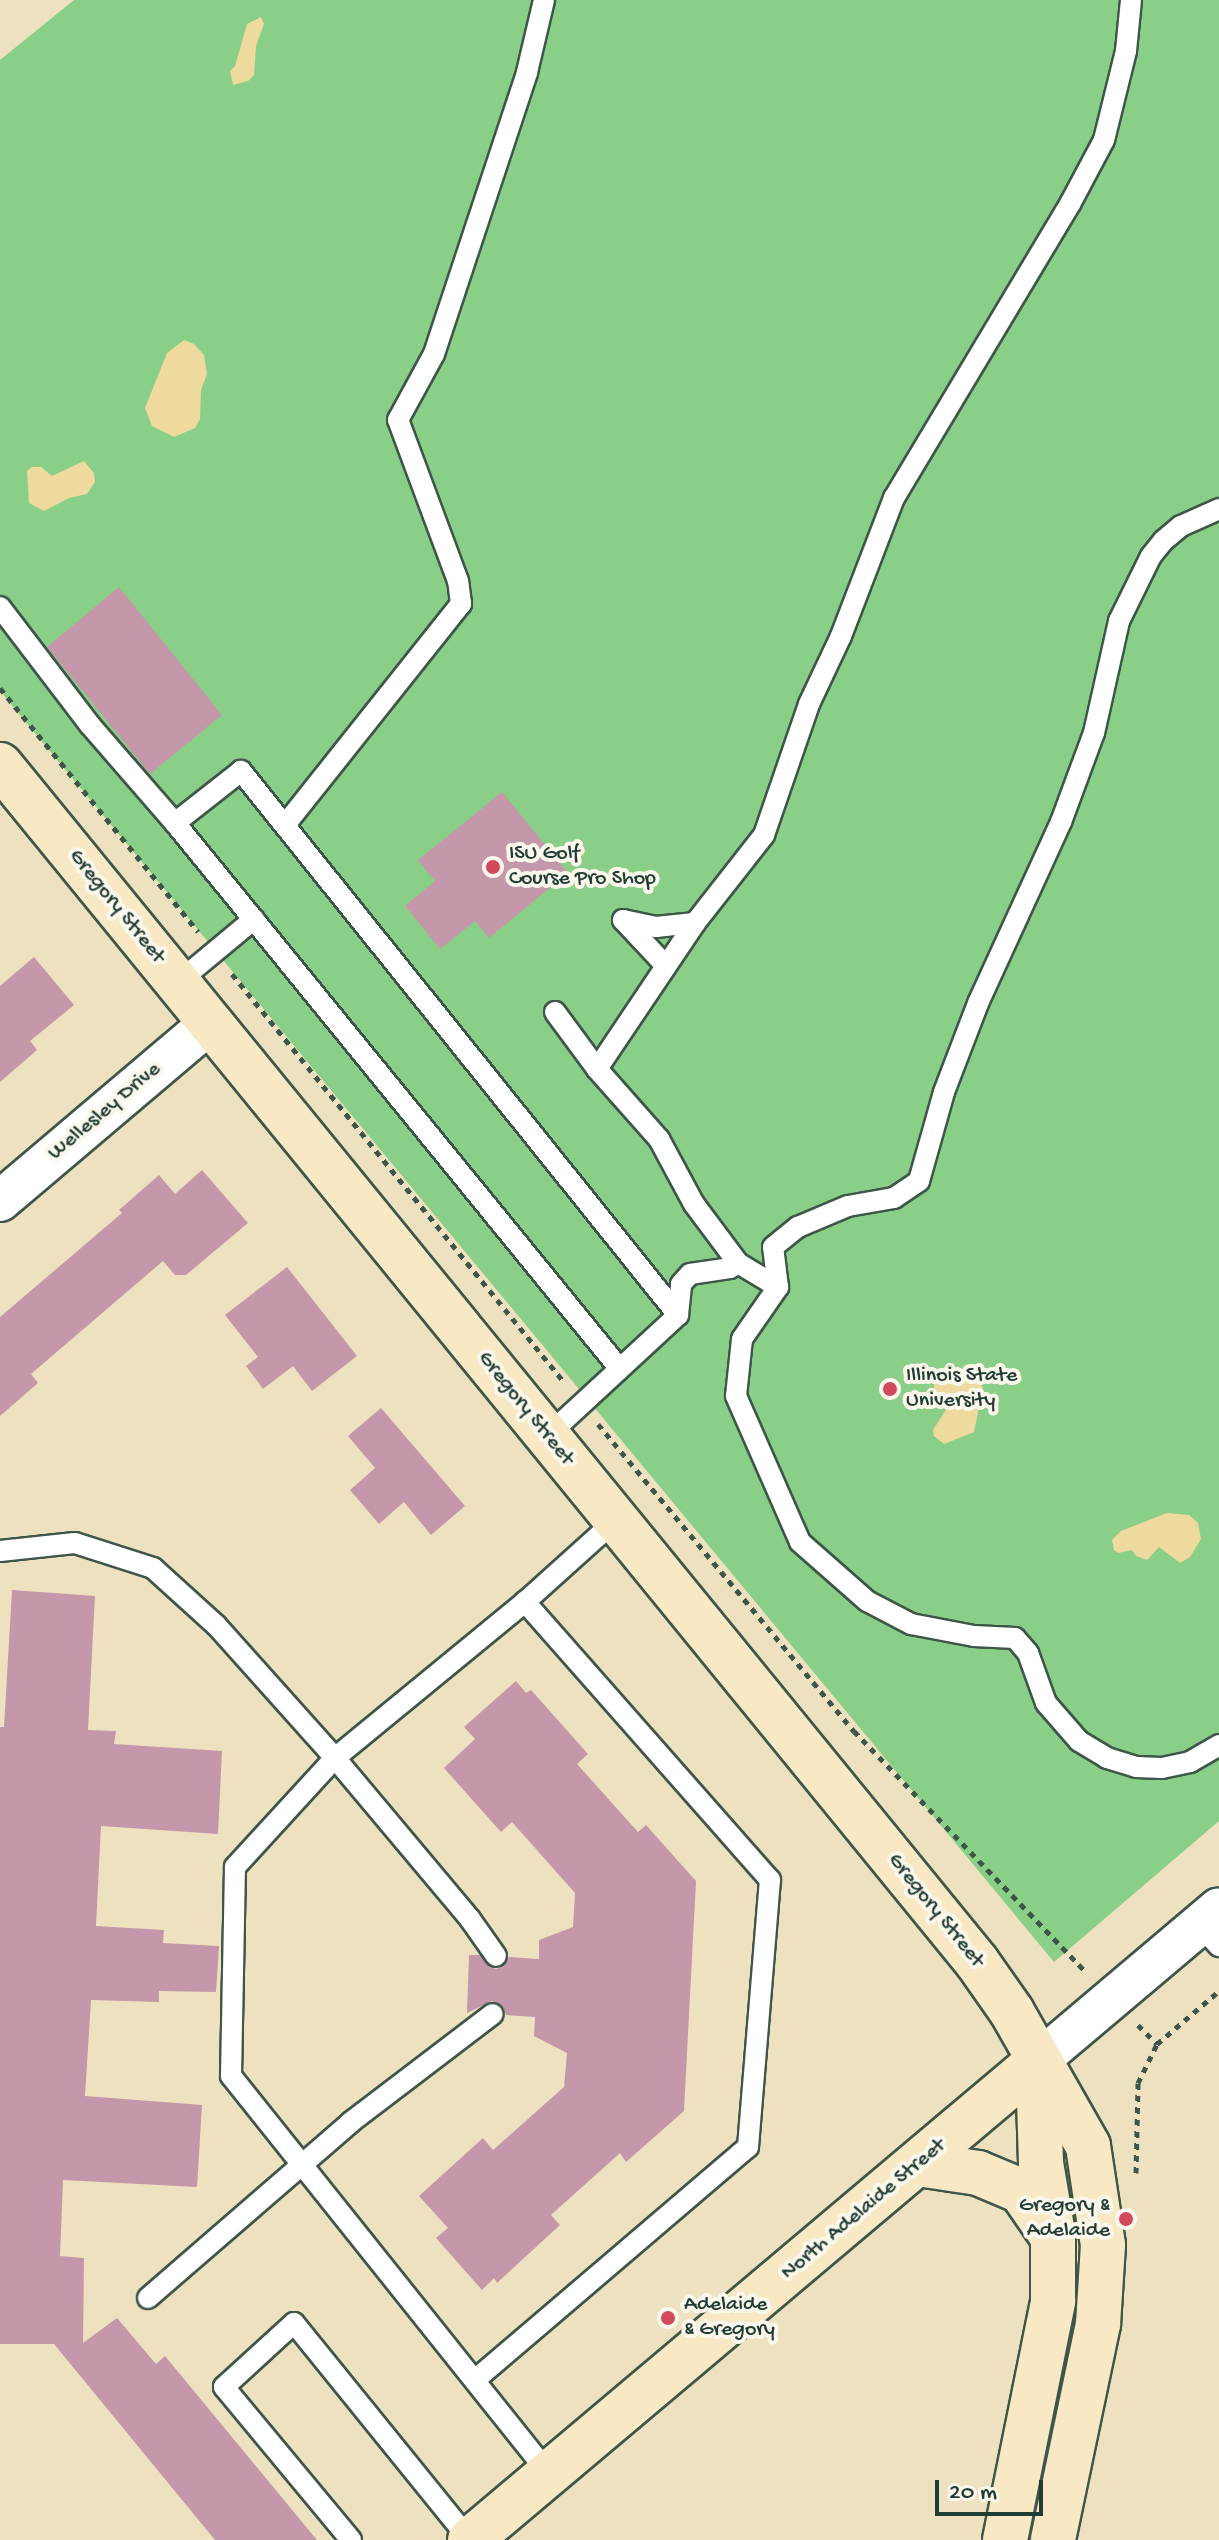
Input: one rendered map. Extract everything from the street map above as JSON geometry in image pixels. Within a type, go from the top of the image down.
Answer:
[{"type":"main road","name":"Gregory Street","points":[[0,765],[977,1962],[1012,2012],[1037,2062],[1088,2146],[1103,2245],[1098,2324],[1053,2540]]},
{"type":"main road","name":"Gregory Street","points":[[1005,2540],[1053,2301],[1053,2239],[1041,2163],[1037,2062]]},
{"type":"main road","name":"North Adelaide Street","points":[[489,2534],[550,2475],[1037,2062]]},
{"type":"main road","points":[[918,2164],[978,2173],[1021,2191],[1053,2239]]},
{"type":"street","name":"Wellesley Drive","points":[[0,1201],[210,1023]]},
{"type":"street","name":"North Adelaide Street","points":[[1037,2062],[1212,1926]]},
{"type":"lane","points":[[285,825],[461,604],[458,581],[398,420],[434,354],[527,72],[544,0]]},
{"type":"lane","points":[[597,1069],[695,923],[764,835],[809,704],[841,636],[894,498],[1070,204],[1104,140],[1126,51],[1131,0]]},
{"type":"lane","points":[[1219,509],[1181,526],[1163,541],[1151,556],[1119,621],[1094,733],[1055,836],[979,1001],[944,1092],[919,1181],[894,1198],[848,1206],[798,1227],[773,1247],[778,1287],[742,1339],[736,1396],[800,1542],[867,1601],[911,1624],[974,1636],[1015,1638],[1028,1653],[1046,1703],[1079,1741],[1107,1758],[1136,1767],[1162,1768],[1190,1762],[1219,1745]]},
{"type":"lane","points":[[0,607],[90,725],[175,823],[620,1369]]},
{"type":"lane","points":[[175,823],[241,771],[678,1315]]},
{"type":"lane","points":[[177,983],[254,919]]},
{"type":"lane","points":[[666,966],[623,920],[656,927],[695,923]]},
{"type":"lane","points":[[555,1012],[597,1069],[659,1139],[694,1204],[738,1263],[778,1287]]},
{"type":"lane","points":[[547,1436],[678,1315],[681,1284],[690,1274],[730,1268],[738,1263]]},
{"type":"lane","points":[[550,2475],[231,2076],[235,1867],[335,1758],[525,1602],[616,1520]]},
{"type":"lane","points":[[0,1551],[75,1543],[153,1568],[217,1626],[335,1758],[470,1919],[496,1956]]},
{"type":"lane","points":[[475,2380],[748,2147],[770,1880],[525,1602]]},
{"type":"lane","points":[[148,2298],[351,2122],[493,2014]]},
{"type":"lane","points":[[351,2540],[224,2387],[294,2323],[489,2534]]},
{"type":"path","points":[[1134,2143],[1138,2083],[1157,2044],[1219,1991]]},
{"type":"green space","name":"Illinois State University","points":[[74,0],[1219,0],[1219,1821],[1054,1962],[0,691],[0,60]]},
{"type":"sand","points":[[261,17],[264,24],[256,46],[254,75],[248,81],[233,85],[230,71],[235,66],[247,24]]},
{"type":"sand","points":[[184,340],[194,344],[204,355],[207,374],[201,390],[200,419],[195,428],[174,437],[152,426],[145,408],[167,353]]},
{"type":"sand","points":[[84,461],[94,473],[95,482],[87,494],[69,498],[44,511],[29,503],[27,471],[32,467],[41,467],[52,476]]},
{"type":"sand","points":[[954,1367],[973,1372],[983,1388],[974,1432],[944,1444],[934,1436],[933,1430],[949,1405],[934,1393],[934,1384],[941,1374]]},
{"type":"sand","points":[[1167,1513],[1189,1515],[1198,1523],[1201,1539],[1190,1557],[1180,1563],[1159,1547],[1147,1560],[1136,1556],[1132,1550],[1118,1553],[1114,1550],[1112,1540],[1121,1531]]},
{"type":"building","points":[[119,587],[222,715],[150,774],[47,647]]},
{"type":"building","name":"ISU Golf Course Pro Shop","points":[[502,792],[568,873],[489,938],[475,921],[440,949],[405,906],[435,881],[418,860]]},
{"type":"building","points":[[34,957],[74,1005],[30,1041],[37,1050],[0,1082],[0,986]]},
{"type":"building","points":[[202,1170],[248,1223],[186,1275],[175,1275],[163,1261],[31,1374],[38,1383],[0,1416],[0,1317],[122,1213],[119,1210],[159,1175],[175,1194]]},
{"type":"building","points":[[287,1267],[357,1356],[312,1391],[293,1366],[263,1389],[246,1366],[258,1357],[225,1315]]},
{"type":"building","points":[[381,1408],[465,1506],[431,1535],[404,1502],[379,1524],[350,1490],[375,1468],[348,1436]]},
{"type":"building","points":[[12,1590],[95,1596],[88,1730],[116,1731],[114,1744],[222,1751],[218,1834],[101,1826],[96,1926],[164,1930],[163,1943],[219,1946],[216,1992],[159,1991],[159,2002],[91,2000],[85,2096],[202,2105],[197,2187],[63,2180],[60,2256],[84,2258],[83,2343],[117,2318],[156,2364],[165,2356],[317,2540],[215,2540],[54,2344],[0,2344],[0,1727],[4,1727]]},
{"type":"building","points":[[516,1681],[526,1693],[531,1690],[588,1754],[577,1764],[638,1832],[646,1825],[696,1881],[684,2111],[626,2162],[620,2153],[551,2215],[560,2225],[497,2283],[494,2278],[482,2290],[436,2238],[448,2228],[419,2196],[483,2138],[493,2150],[564,2087],[567,2053],[534,2036],[535,2017],[506,2015],[503,2006],[492,2001],[467,2013],[469,1955],[480,1955],[490,1967],[496,1969],[504,1966],[509,1957],[539,1959],[539,1940],[573,1927],[575,1893],[512,1822],[501,1832],[444,1768],[475,1739],[464,1727]]},
{"type":"place","name":"ISU Golf Course Pro Shop","points":[[493,867]]},
{"type":"place","name":"Illinois State University","points":[[890,1389]]},
{"type":"place","name":"Gregory & Adelaide","points":[[1126,2219]]},
{"type":"place","name":"Adelaide & Gregory","points":[[668,2318]]}]
